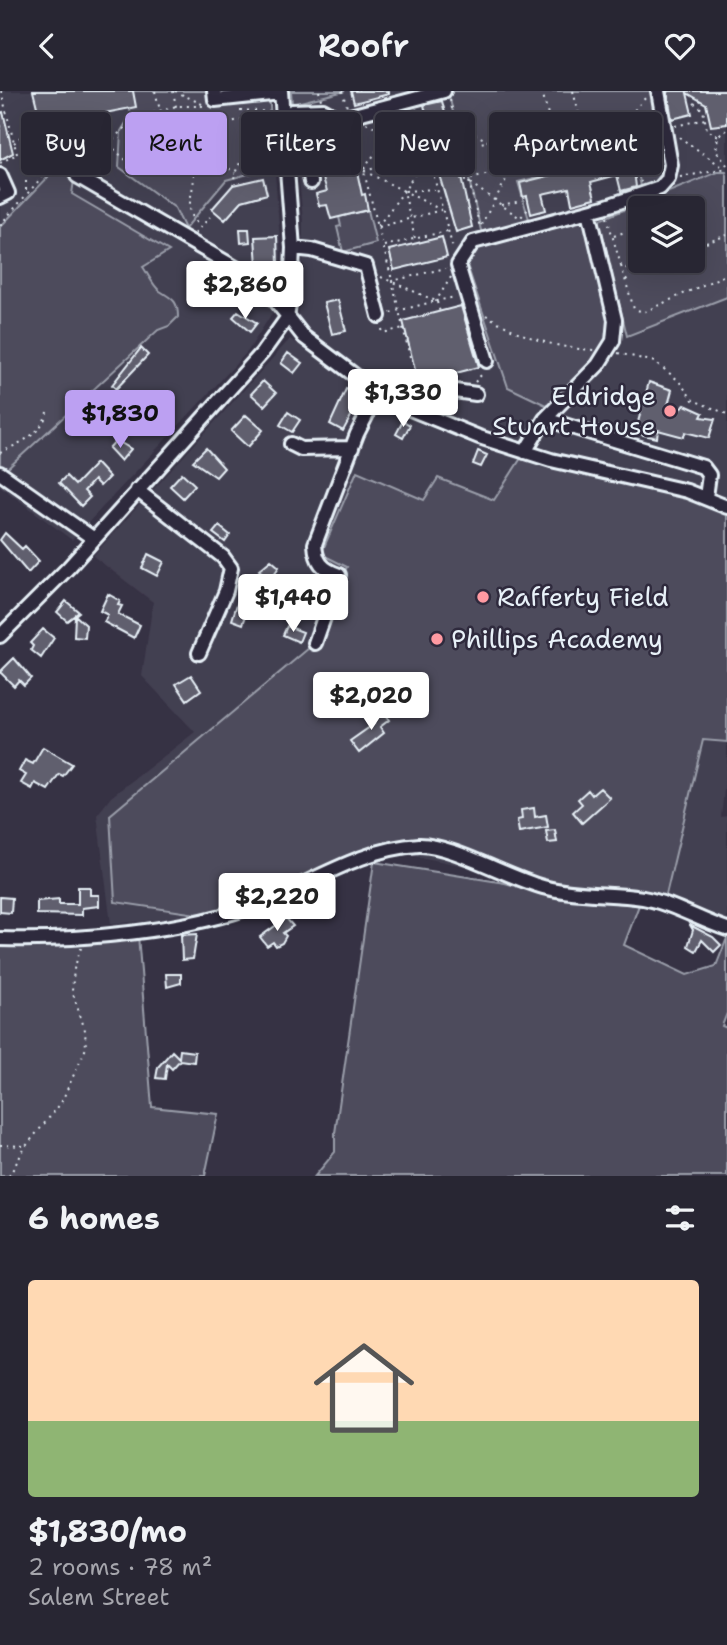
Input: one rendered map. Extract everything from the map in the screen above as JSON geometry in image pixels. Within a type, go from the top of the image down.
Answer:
[{"type":"street","points":[[214,91],[215,100],[281,92],[283,112]]},
{"type":"street","points":[[360,112],[446,91]]},
{"type":"street","points":[[487,361],[458,265],[478,236],[589,211],[660,188],[668,179],[671,165],[666,128],[653,93]]},
{"type":"street","points":[[292,111],[327,112]]},
{"type":"street","points":[[0,175],[8,193],[0,198]]},
{"type":"street","points":[[0,636],[94,539],[262,353],[287,318],[293,248],[288,175]]},
{"type":"street","points":[[310,175],[311,182]]},
{"type":"street","points":[[77,176],[236,268],[275,300],[304,337],[382,395],[437,421],[526,452],[599,474],[706,498],[727,507]]},
{"type":"street","points":[[526,452],[545,419],[581,384],[608,350],[615,320],[589,211]]},
{"type":"street","points":[[293,248],[312,250],[366,266],[379,316]]},
{"type":"street","points":[[315,643],[339,575],[320,565],[315,544],[352,448],[382,395],[413,387],[470,393]]},
{"type":"street","points":[[545,419],[703,467],[709,475],[706,498]]},
{"type":"street","points":[[291,445],[301,449],[352,448]]},
{"type":"street","points":[[0,473],[94,539]]},
{"type":"street","points":[[137,490],[223,557],[231,568],[226,591],[199,653]]},
{"type":"street","points":[[0,939],[88,936],[210,919],[260,903],[389,849],[421,845],[459,853],[513,878],[564,892],[643,898],[664,903],[727,929]]},
{"type":"path","points":[[1,91],[13,143],[21,156]]},
{"type":"path","points":[[155,91],[160,110]]},
{"type":"path","points":[[174,91],[177,112]]},
{"type":"path","points":[[111,132],[113,139],[134,119],[160,110],[176,106],[208,107],[174,91]]},
{"type":"path","points":[[446,91],[451,112]]},
{"type":"path","points":[[542,91],[547,112]]},
{"type":"path","points":[[573,91],[579,112]]},
{"type":"path","points":[[341,92],[348,112]]},
{"type":"path","points":[[634,112],[653,93]]},
{"type":"path","points":[[404,112],[413,98]]},
{"type":"path","points":[[413,98],[416,112]]},
{"type":"path","points":[[694,103],[701,106],[706,130],[718,136]]},
{"type":"path","points":[[232,109],[270,112]]},
{"type":"path","points":[[662,129],[705,119]]},
{"type":"path","points":[[666,128],[726,167]]},
{"type":"path","points":[[726,167],[716,151],[718,136],[727,130]]},
{"type":"path","points":[[475,134],[489,141]]},
{"type":"path","points":[[13,143],[21,136]]},
{"type":"path","points":[[475,144],[489,141]]},
{"type":"path","points":[[111,146],[125,160]]},
{"type":"path","points":[[0,163],[18,154]]},
{"type":"path","points":[[363,171],[375,154]]},
{"type":"path","points":[[233,185],[241,161]]},
{"type":"path","points":[[361,163],[410,357]]},
{"type":"path","points":[[227,167],[235,173]]},
{"type":"path","points":[[668,179],[726,167]]},
{"type":"path","points":[[363,171],[375,168]]},
{"type":"path","points":[[363,171],[442,210]]},
{"type":"path","points":[[26,175],[26,195]]},
{"type":"path","points":[[0,225],[44,175]]},
{"type":"path","points":[[195,175],[196,182],[189,203],[189,213],[200,227]]},
{"type":"path","points":[[378,227],[414,175]]},
{"type":"path","points":[[432,175],[452,244]]},
{"type":"path","points":[[467,175],[478,236]]},
{"type":"path","points":[[464,181],[489,175]]},
{"type":"path","points":[[478,236],[508,175]]},
{"type":"path","points":[[639,175],[643,194]]},
{"type":"path","points":[[469,181],[520,218],[528,208]]},
{"type":"path","points":[[404,191],[436,189]]},
{"type":"path","points":[[404,191],[415,239]]},
{"type":"path","points":[[500,205],[522,201]]},
{"type":"path","points":[[604,207],[634,309],[644,312],[727,274]]},
{"type":"path","points":[[378,227],[442,210]]},
{"type":"path","points":[[190,239],[210,217]]},
{"type":"path","points":[[612,236],[628,230]]},
{"type":"path","points":[[383,247],[448,231]]},
{"type":"path","points":[[705,243],[727,235]]},
{"type":"path","points":[[392,281],[458,265]]},
{"type":"path","points":[[436,301],[458,265]]},
{"type":"path","points":[[621,266],[628,268]]},
{"type":"path","points":[[626,281],[633,273]]},
{"type":"path","points":[[369,277],[392,281],[436,301],[440,311]]},
{"type":"path","points":[[403,328],[383,333],[379,316],[467,294]]},
{"type":"path","points":[[481,311],[513,331],[542,342],[608,350],[655,362],[678,380],[693,400],[727,414]]},
{"type":"path","points":[[470,393],[484,372],[487,361]]},
{"type":"path","points":[[0,453],[25,440],[44,424],[47,412]]},
{"type":"path","points":[[9,1176],[26,1146],[61,1103],[86,1048],[85,1030],[72,991],[74,969],[88,936]]},
{"type":"path","points":[[0,1145],[26,1146]]},
{"type":"shaded area","points":[[0,91],[269,91],[271,112],[241,112],[241,175],[275,175],[281,289],[274,310],[248,351],[72,540],[0,486]]},
{"type":"shaded area","points":[[127,91],[269,91],[270,112],[241,112],[241,175],[244,175],[226,180],[185,229],[175,208],[130,175],[227,175],[227,112],[130,112]]},
{"type":"shaded area","points":[[291,91],[727,91],[727,502],[697,489],[498,438],[403,400],[339,357],[301,324],[298,319],[303,263],[299,175],[361,175],[361,112],[293,112]]},
{"type":"shaded area","points":[[291,91],[345,91],[292,104]]},
{"type":"shaded area","points":[[448,91],[658,91],[660,112],[489,112],[489,175],[547,175],[518,182],[531,226],[483,239],[468,175],[475,175],[475,112],[453,112]]},
{"type":"shaded area","points":[[125,125],[125,171],[119,167],[121,131]]},
{"type":"shaded area","points":[[662,126],[668,179],[643,194],[638,175],[662,175]]},
{"type":"shaded area","points":[[718,172],[726,172],[727,297],[627,336],[599,220],[628,208],[628,273],[705,273],[705,196],[658,196]]},
{"type":"shaded area","points":[[50,175],[69,175],[74,180],[72,194],[169,251],[143,267],[157,289],[171,298],[178,311],[178,317],[169,326],[158,330],[7,469],[0,469],[0,227]]},
{"type":"shaded area","points":[[368,210],[376,243],[343,252],[337,227],[341,226],[339,217]]},
{"type":"shaded area","points":[[585,218],[610,323],[607,336],[595,358],[550,407],[508,387],[467,265],[481,243]]},
{"type":"shaded area","name":"Phillips Academy","points":[[290,339],[392,407],[456,436],[506,455],[727,515],[727,764],[721,817],[727,816],[727,921],[684,902],[654,893],[567,887],[376,848],[171,919],[111,924],[97,815],[111,797],[195,732],[142,676],[153,602],[93,556]]},
{"type":"shaded area","name":"Phillips Academy","points":[[525,452],[727,507],[727,742],[703,740],[664,903],[554,890],[459,853],[389,849],[260,903],[203,915],[115,902],[110,815],[315,643],[334,592],[347,567],[321,554],[357,471],[424,500],[438,478],[494,500]]},
{"type":"shaded area","points":[[374,862],[505,883],[555,897],[639,905],[624,945],[687,975],[716,966],[727,938],[727,1013],[722,1026],[727,1028],[727,1176],[315,1176],[335,1152],[335,1133]]},
{"type":"shaded area","points":[[138,935],[152,1107],[218,1114],[205,1176],[0,1176],[0,947]]},
{"type":"building","points":[[33,91],[133,91],[136,107],[110,112],[38,112]]},
{"type":"building","points":[[351,91],[389,91],[389,94],[354,103]]},
{"type":"building","points":[[667,91],[727,91],[727,124],[711,126],[706,104],[687,93],[692,114],[672,119]]},
{"type":"building","points":[[442,101],[445,112],[426,112],[424,105]]},
{"type":"building","points":[[3,112],[13,153],[0,160],[0,113]]},
{"type":"building","points":[[322,175],[358,175],[368,210],[331,219],[327,205],[319,206],[316,194],[327,191]]},
{"type":"building","points":[[439,175],[460,175],[472,227],[456,232]]},
{"type":"building","points":[[552,175],[617,175],[591,182],[595,198],[572,204],[569,188],[542,194],[546,210],[531,214],[527,196],[523,197],[520,183]]},
{"type":"building","points":[[617,175],[634,175],[636,187],[621,191]]},
{"type":"building","points":[[263,178],[267,194],[242,201],[225,220],[212,209],[233,185]]},
{"type":"building","points":[[240,229],[249,229],[250,242],[241,243]]},
{"type":"building","points":[[277,236],[278,264],[264,267],[257,265],[255,237]]},
{"type":"building","points":[[442,237],[447,257],[394,270],[389,250]]},
{"type":"building","points":[[230,281],[243,292],[237,299],[228,292],[223,297],[216,292]]},
{"type":"building","points":[[338,300],[346,331],[332,334],[324,303]]},
{"type":"building","points":[[461,306],[479,367],[433,379],[417,378],[403,321]]},
{"type":"building","points":[[238,311],[257,323],[250,332],[233,317]]},
{"type":"building","points":[[141,348],[148,355],[116,389],[112,385]]},
{"type":"building","points":[[288,353],[302,363],[294,373],[281,363]]},
{"type":"building","points":[[263,381],[276,393],[264,406],[251,394]]},
{"type":"building","name":"Eldridge Stuart House","points":[[649,382],[672,390],[668,405],[680,409],[685,405],[703,413],[701,417],[715,419],[709,438],[685,432],[684,437],[658,430],[657,438],[635,433]]},
{"type":"building","points":[[346,389],[362,396],[343,431],[330,424]]},
{"type":"building","points":[[145,396],[161,410],[149,423],[136,409]]},
{"type":"building","points":[[288,412],[300,420],[292,432],[280,425]]},
{"type":"building","points":[[246,415],[263,430],[248,447],[231,431]]},
{"type":"building","points":[[403,421],[410,425],[403,438],[396,434]]},
{"type":"building","points":[[116,440],[131,449],[121,461],[109,448]]},
{"type":"building","points":[[206,448],[224,468],[216,477],[193,461]]},
{"type":"building","points":[[478,451],[487,455],[481,467],[473,464]]},
{"type":"building","points":[[96,463],[109,477],[100,486],[94,480],[84,491],[90,497],[81,506],[59,483],[66,476],[75,485]]},
{"type":"building","points":[[182,473],[195,485],[183,498],[170,486]]},
{"type":"building","points":[[219,526],[230,535],[225,542],[213,533]]},
{"type":"building","points":[[5,533],[22,549],[25,546],[39,561],[28,573],[0,540]]},
{"type":"building","points":[[148,554],[164,562],[157,576],[142,568]]},
{"type":"building","points":[[271,560],[279,567],[270,580],[259,570]]},
{"type":"building","points":[[300,588],[312,592],[305,610],[293,606]]},
{"type":"building","points":[[108,594],[120,601],[118,605],[122,606],[118,614],[140,625],[134,638],[104,622],[108,615],[100,611]]},
{"type":"building","points":[[66,601],[79,612],[67,621],[57,612]]},
{"type":"building","points":[[238,601],[250,605],[243,624],[232,620]]},
{"type":"building","points":[[75,615],[86,625],[85,638],[74,637]]},
{"type":"building","points":[[287,626],[303,632],[299,642],[283,635]]},
{"type":"building","points":[[43,629],[54,638],[41,658],[31,650],[33,646],[30,643]]},
{"type":"building","points":[[14,658],[31,678],[24,685],[19,680],[14,686],[0,672]]},
{"type":"building","points":[[191,675],[201,690],[187,700],[176,684]]},
{"type":"building","points":[[381,709],[389,720],[380,727],[384,733],[359,753],[350,741],[374,724],[369,718]]},
{"type":"building","points":[[43,747],[72,764],[63,776],[59,774],[48,790],[35,783],[32,789],[21,783],[26,775],[19,771],[25,760],[33,764]]},
{"type":"building","points":[[600,788],[610,798],[582,823],[573,812],[582,804],[578,799],[588,790],[592,795]]},
{"type":"building","points":[[534,808],[535,817],[546,815],[548,827],[519,832],[517,820],[522,819],[521,810]]},
{"type":"building","points":[[555,830],[557,842],[548,843],[546,831]]},
{"type":"building","points":[[78,887],[90,887],[90,895],[99,895],[99,906],[82,908],[82,915],[37,914],[37,901],[59,899],[59,904],[78,904]]},
{"type":"building","points":[[0,897],[12,898],[11,913],[0,912]]},
{"type":"building","points":[[286,918],[293,926],[283,933],[286,936],[282,943],[276,946],[273,942],[267,946],[260,937]]},
{"type":"building","points":[[690,925],[713,937],[721,945],[714,952],[702,940],[696,951],[688,946],[693,930]]},
{"type":"building","points":[[197,934],[193,959],[182,960],[181,935]]},
{"type":"building","points":[[166,974],[181,974],[181,983],[167,987]]},
{"type":"building","points":[[180,1050],[195,1052],[194,1062],[180,1060],[172,1069],[167,1064],[165,1079],[156,1078],[158,1067],[172,1051],[179,1058]]},
{"type":"place","name":"Eldridge Stuart House","points":[[670,411]]},
{"type":"place","name":"Rafferty Field","points":[[483,597]]},
{"type":"place","name":"Phillips Academy","points":[[437,639]]}]
